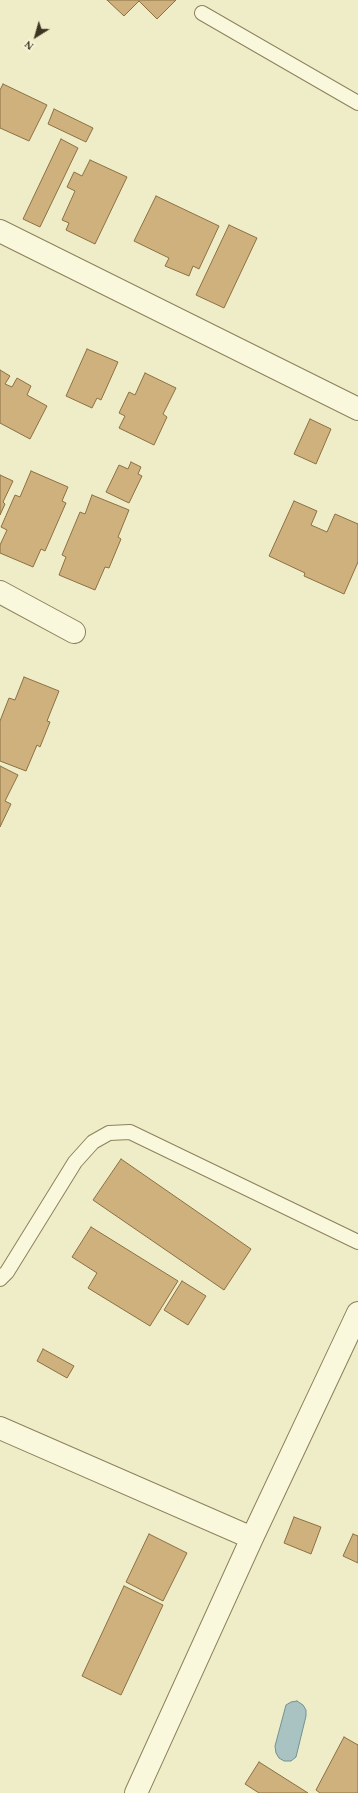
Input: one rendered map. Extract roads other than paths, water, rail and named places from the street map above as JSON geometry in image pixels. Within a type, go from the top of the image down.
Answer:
[{"type":"street","points":[[0,231],[358,409]]},
{"type":"street","points":[[0,592],[74,632]]},
{"type":"street","points":[[136,1793],[252,1538],[358,1313]]},
{"type":"street","points":[[0,1428],[252,1538]]},
{"type":"lane","points":[[202,14],[358,103]]},
{"type":"lane","points":[[0,1279],[7,1272],[75,1162],[93,1142],[109,1133],[130,1132],[358,1242]]},
{"type":"water","points":[[297,1701],[303,1705],[306,1710],[306,1716],[296,1757],[291,1761],[284,1761],[279,1758],[276,1753],[275,1746],[286,1705]]}]
